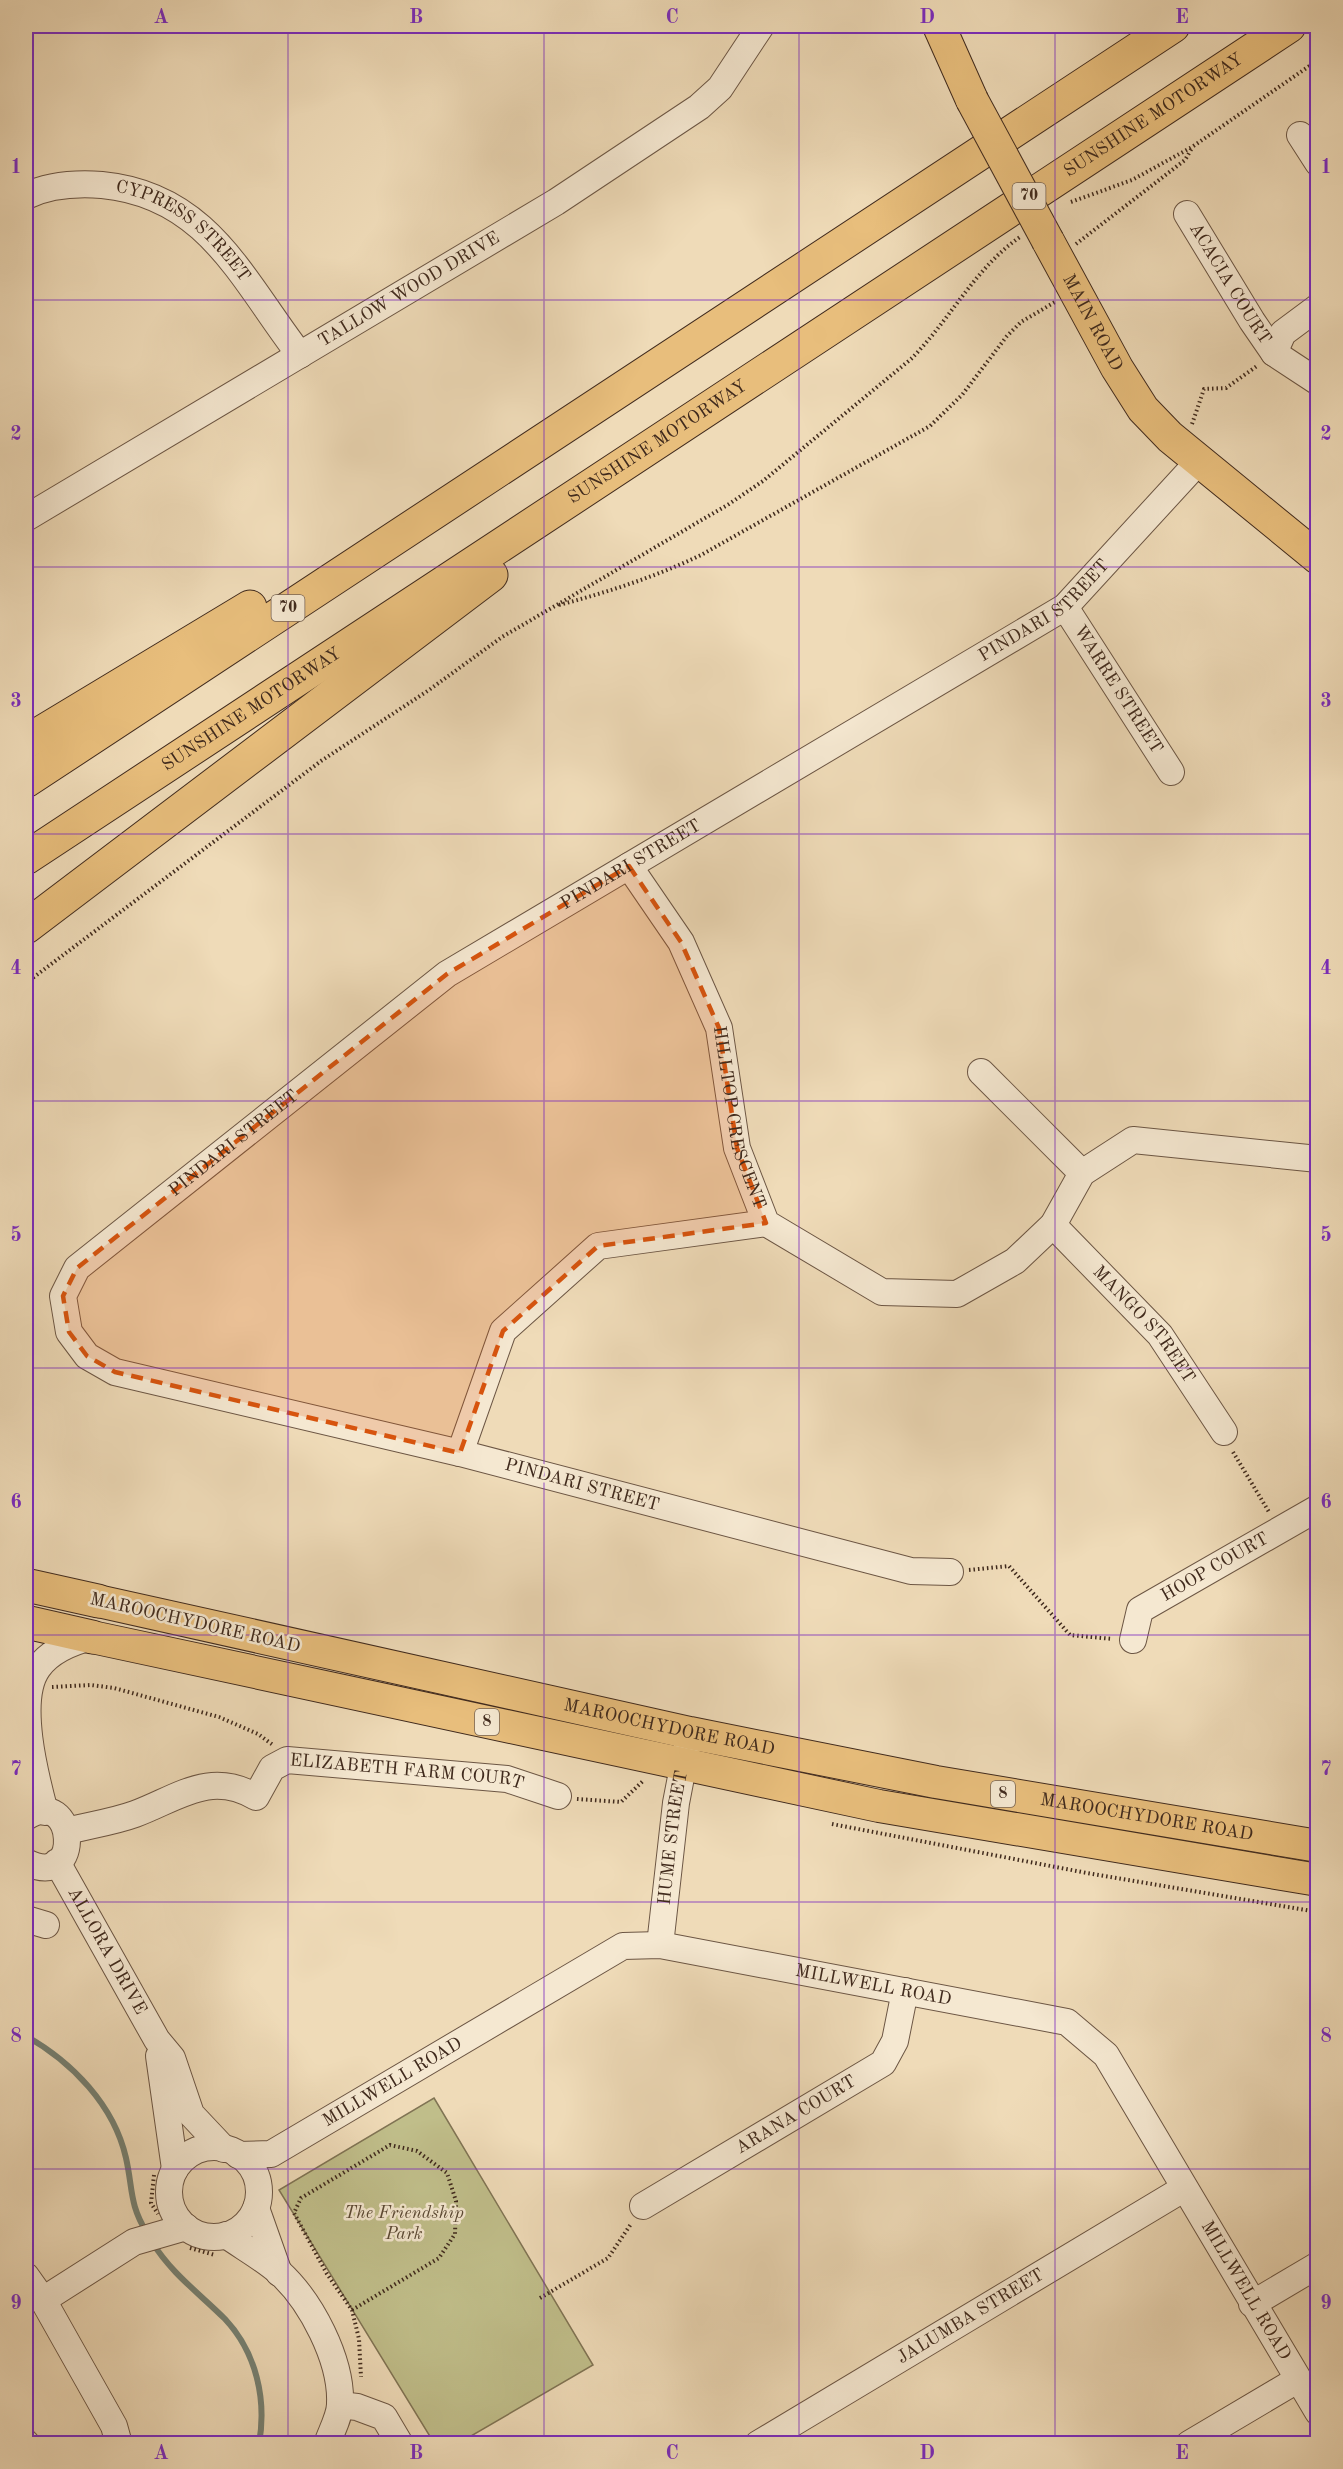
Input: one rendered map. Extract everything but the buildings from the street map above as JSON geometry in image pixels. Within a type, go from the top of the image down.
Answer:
[{"type":"highway","name":"70","points":[[26,781],[1173,26]]},
{"type":"highway","name":"SUNSHINE MOTORWAY","points":[[26,858],[1289,26]]},
{"type":"highway","points":[[26,741],[233,618],[500,448],[550,435]]},
{"type":"highway","points":[[26,927],[511,559],[540,518]]},
{"type":"highway","name":"MAROOCHYDORE ROAD","points":[[26,1585],[98,1601]]},
{"type":"highway","name":"MAROOCHYDORE ROAD","points":[[26,1622],[93,1637]]},
{"type":"main road","name":"MAIN ROAD","points":[[938,27],[1039,236],[1143,408],[1170,437],[1200,446],[1317,558]]},
{"type":"main road","name":"MAROOCHYDORE ROAD","points":[[98,1601],[690,1733],[936,1782],[1317,1846]]},
{"type":"main road","name":"MAROOCHYDORE ROAD","points":[[93,1637],[684,1765],[937,1817],[1317,1880]]},
{"type":"street","name":"TALLOW WOOD DRIVE","points":[[26,518],[556,202],[699,107],[720,88],[761,26]]},
{"type":"street","points":[[1300,135],[1317,163]]},
{"type":"street","name":"CYPRESS STREET","points":[[26,196],[77,183],[125,187],[162,200],[200,224],[243,274],[300,355]]},
{"type":"street","name":"ACACIA COURT","points":[[1187,214],[1274,353]]},
{"type":"street","points":[[1317,307],[1283,333],[1274,353],[1317,382]]},
{"type":"street","name":"PINDARI STREET","points":[[950,1572],[911,1571],[460,1453],[115,1372],[87,1356],[69,1332],[63,1296],[77,1268],[447,974],[1065,606],[1200,446]]},
{"type":"street","name":"WARRE STREET","points":[[1065,606],[1171,772]]},
{"type":"street","name":"HILLTOP CRESCENT","points":[[629,866],[681,942],[719,1028],[737,1148],[766,1223],[882,1292],[957,1294],[1015,1261],[1053,1226],[1082,1173],[1133,1140],[1317,1159]]},
{"type":"street","points":[[981,1072],[1082,1173]]},
{"type":"street","points":[[460,1453],[503,1331],[598,1246],[766,1223]]},
{"type":"street","name":"MANGO STREET","points":[[1053,1226],[1160,1335],[1224,1432]]},
{"type":"street","name":"HOOP COURT","points":[[1133,1640],[1140,1610],[1317,1508]]},
{"type":"street","points":[[26,1862],[41,1867],[57,1862],[68,1848],[68,1831],[59,1818],[35,1814],[29,1694],[32,1681],[38,1667],[49,1657],[73,1643],[93,1637]]},
{"type":"street","name":"HUME STREET","points":[[660,1945],[660,1923],[690,1733]]},
{"type":"street","name":"ELIZABETH FARM COURT","points":[[68,1831],[133,1815],[208,1785],[238,1788],[256,1797],[272,1767],[283,1761],[293,1760],[507,1779],[558,1796]]},
{"type":"street","name":"ALLORA DRIVE","points":[[57,1862],[157,2040],[172,2058],[191,2114],[231,2152]]},
{"type":"street","name":"MILLWELL ROAD","points":[[231,2152],[271,2154],[623,1946],[660,1945],[1067,2022],[1106,2055],[1183,2189],[1317,2412]]},
{"type":"street","name":"ARANA COURT","points":[[643,2206],[883,2063],[895,2042],[905,1991]]},
{"type":"street","name":"ALLORA DRIVE","points":[[157,2040],[175,2169]]},
{"type":"street","points":[[43,2300],[134,2242],[157,2216],[169,2191],[175,2169],[184,2158],[196,2151],[231,2152],[251,2168],[279,2272]]},
{"type":"street","points":[[157,2216],[201,2235],[226,2235],[247,2222],[271,2154]]},
{"type":"street","name":"JALUMBA STREET","points":[[758,2444],[1183,2189]]},
{"type":"street","points":[[226,2235],[279,2272],[304,2301],[322,2332],[349,2406],[327,2444]]},
{"type":"street","points":[[1252,2304],[1317,2265]]},
{"type":"street","points":[[26,2276],[43,2300],[114,2426],[119,2444]]},
{"type":"street","points":[[1189,2444],[1297,2380]]},
{"type":"street","points":[[349,2406],[384,2416],[400,2444]]},
{"type":"path","points":[[1066,206],[1132,180],[1192,147],[1317,60]]},
{"type":"path","points":[[1079,254],[1073,245],[1185,160],[1192,147]]},
{"type":"path","points":[[26,983],[321,760],[429,690],[502,637],[729,504],[763,481],[911,359],[932,337],[986,265],[1001,250],[1039,236]]},
{"type":"path","points":[[551,607],[604,594],[692,559],[930,426],[962,395],[1014,329],[1037,311],[1056,302]]},
{"type":"path","points":[[1192,424],[1204,389],[1226,388],[1274,353]]},
{"type":"path","points":[[1184,418],[1192,424],[1200,446]]},
{"type":"path","points":[[1224,1432],[1237,1460],[1280,1529]]},
{"type":"path","points":[[950,1572],[1009,1566],[1070,1635],[1133,1640]]},
{"type":"path","points":[[32,1681],[59,1688],[102,1685],[219,1717],[258,1734],[293,1760]]},
{"type":"path","points":[[558,1796],[621,1802],[643,1780]]},
{"type":"path","points":[[827,1823],[1087,1873],[1317,1912]]},
{"type":"path","points":[[349,2406],[362,2374],[359,2338],[352,2310],[327,2274],[294,2213],[301,2198],[390,2145],[417,2151],[447,2173],[456,2201],[455,2234],[439,2258],[352,2310]]},
{"type":"path","points":[[540,2298],[608,2258],[643,2206]]},
{"type":"highlighted area","points":[[629,866],[681,942],[719,1028],[737,1148],[766,1223],[598,1246],[503,1331],[460,1453],[115,1372],[87,1356],[69,1332],[63,1296],[77,1268],[447,974]]},
{"type":"green space","name":"The Friendship Park","points":[[434,2098],[593,2365],[459,2443],[434,2443],[279,2190]]},
{"type":"waterway","points":[[26,2036],[75,2072],[89,2087],[112,2120],[126,2158],[134,2205],[147,2233]]},
{"type":"waterway","points":[[152,2242],[177,2274],[225,2319],[245,2346],[257,2377],[260,2393],[259,2444]]}]
